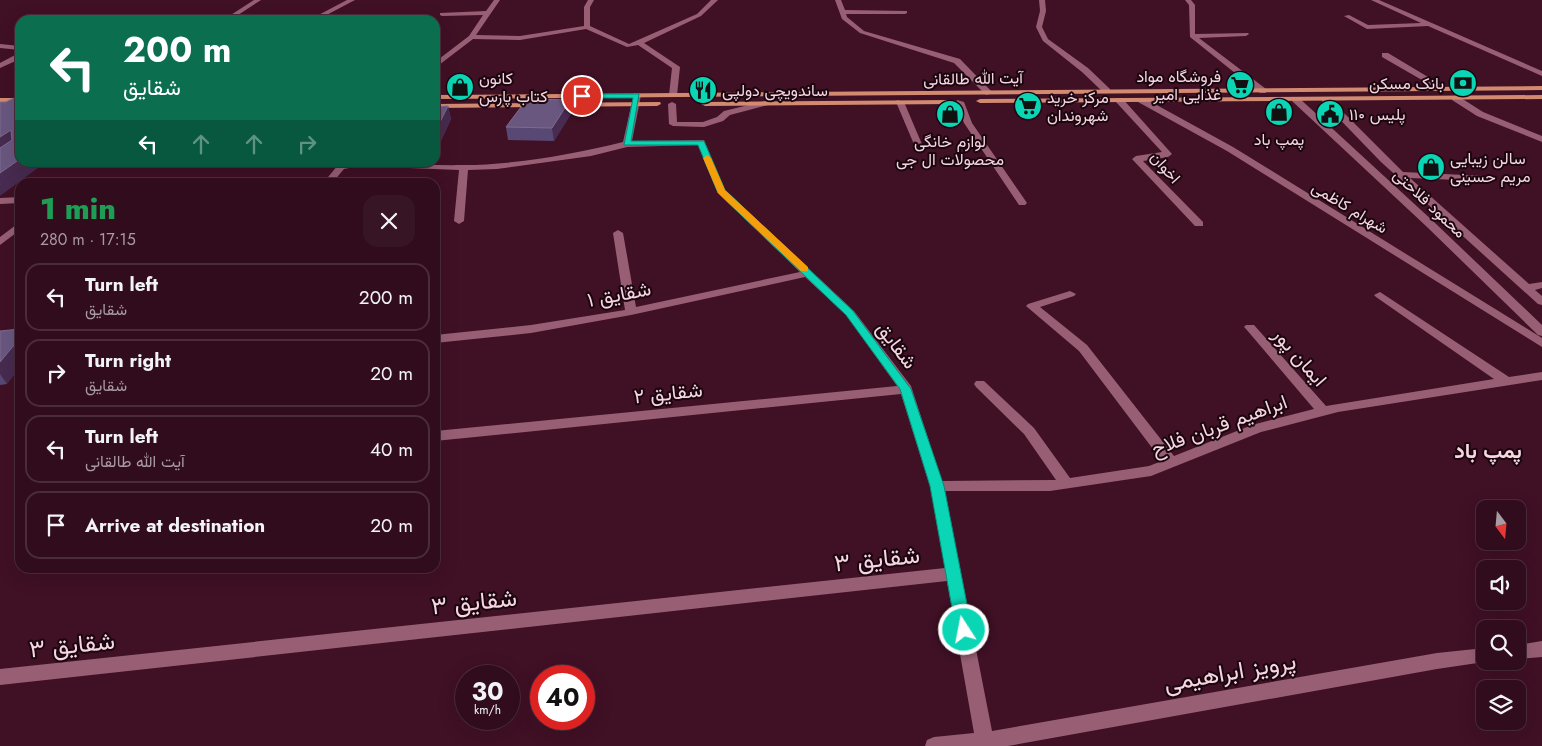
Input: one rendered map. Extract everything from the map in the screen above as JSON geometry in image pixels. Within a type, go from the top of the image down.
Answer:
[{"type":"main road","name":"آیت الله طالقانی","points":[[440,97],[672,100],[1107,91],[1542,88]]},
{"type":"main road","points":[[1286,90],[1295,99]]},
{"type":"main road","name":"آیت الله طالقانی","points":[[672,100],[765,103],[1542,97]]},
{"type":"main road","points":[[0,100],[15,100]]},
{"type":"main road","name":"آیت الله طالقانی","points":[[440,106],[636,100]]},
{"type":"main road","points":[[0,109],[15,109]]},
{"type":"street","points":[[235,15],[258,0]]},
{"type":"street","points":[[322,15],[352,0]]},
{"type":"street","points":[[440,62],[472,37],[497,0]]},
{"type":"street","points":[[587,27],[587,8],[591,0]]},
{"type":"street","points":[[472,37],[520,38],[587,27],[629,46],[699,14],[715,0]]},
{"type":"street","points":[[838,0],[844,18],[862,32],[957,61],[989,93]]},
{"type":"street","points":[[1042,0],[1043,11],[1039,27],[1046,40],[1085,70],[1107,91]]},
{"type":"street","points":[[1188,0],[1192,4],[1192,36]]},
{"type":"street","points":[[1374,0],[1542,74]]},
{"type":"street","points":[[842,12],[905,12]]},
{"type":"street","points":[[442,14],[488,13]]},
{"type":"street","points":[[1347,16],[1367,28],[1431,25]]},
{"type":"street","points":[[1192,36],[1246,34]]},
{"type":"street","points":[[1192,36],[1263,90]]},
{"type":"street","points":[[639,43],[676,67],[672,100],[673,124],[704,125],[720,119],[727,113],[765,103]]},
{"type":"street","points":[[0,46],[15,48]]},
{"type":"street","points":[[1385,55],[1444,89]]},
{"type":"street","points":[[0,66],[15,58]]},
{"type":"street","points":[[1455,98],[1480,114],[1542,139]]},
{"type":"street","name":"محمود فلاحتی","points":[[1295,99],[1430,224],[1542,332]]},
{"type":"street","name":"محمود فلاحتی","points":[[1325,99],[1384,160],[1542,302]]},
{"type":"street","points":[[440,167],[464,168],[551,160],[592,153],[627,144],[636,100]]},
{"type":"street","name":"اخوان","points":[[1119,100],[1168,154],[1136,159],[1199,224]]},
{"type":"street","name":"شهرام کاظمی","points":[[1142,100],[1230,150],[1542,343]]},
{"type":"street","points":[[900,102],[920,149]]},
{"type":"street","points":[[960,102],[968,123],[1022,204]]},
{"type":"street","name":"شقایق","points":[[627,144],[701,142],[721,191],[850,313],[906,389],[937,486],[985,743]]},
{"type":"street","points":[[1361,160],[1384,160]]},
{"type":"street","points":[[332,178],[341,167]]},
{"type":"street","points":[[459,221],[464,168]]},
{"type":"street","points":[[1401,175],[1482,178]]},
{"type":"street","points":[[0,201],[15,200]]},
{"type":"street","points":[[1430,224],[1452,222]]},
{"type":"street","points":[[0,242],[15,229]]},
{"type":"street","points":[[618,233],[631,312]]},
{"type":"street","name":"شقایق ۱","points":[[440,338],[531,329],[631,312],[808,273]]},
{"type":"street","points":[[1527,288],[1542,285]]},
{"type":"street","points":[[1070,294],[1032,306],[1083,348],[1171,462]]},
{"type":"street","points":[[1380,295],[1507,382]]},
{"type":"street","name":"ایمان پور","points":[[1250,327],[1323,411]]},
{"type":"street","name":"ابراهیم قربان فلاح","points":[[937,486],[1050,486],[1151,471],[1258,428],[1323,411],[1542,376]]},
{"type":"street","points":[[980,384],[1029,431],[1067,484]]},
{"type":"street","name":"شقایق ۲","points":[[440,436],[906,389]]},
{"type":"street","name":"شقایق ۳","points":[[0,676],[954,574]]},
{"type":"street","points":[[1526,651],[1542,649]]},
{"type":"street","name":"پرویز ابراهیمی","points":[[934,746],[985,743],[1437,661],[1476,657]]},
{"type":"building","points":[[15,98],[15,162],[0,173],[0,148],[12,140],[11,130],[0,137],[0,102],[6,102]]},
{"type":"building","points":[[527,99],[570,100],[552,128],[506,127]]},
{"type":"building","points":[[448,106],[440,122],[440,107]]},
{"type":"building","points":[[15,330],[15,344],[0,362],[0,331]]},
{"type":"slow traffic","points":[[707,158],[721,191],[804,269]]},
{"type":"place","name":"بانک مسکن","points":[[1463,83]]},
{"type":"place","name":"فروشگاه مواد غذایی امیر","points":[[1240,85]]},
{"type":"place","name":"کانون کتاب پارس","points":[[460,87]]},
{"type":"place","name":"ساندویچی دولپی","points":[[703,90]]},
{"type":"place","name":"مرکز خرید شهروندان","points":[[1028,106]]},
{"type":"place","name":"پمپ باد","points":[[1279,112]]},
{"type":"place","name":"لوازم خانگی محصولات ال جی","points":[[950,114]]},
{"type":"place","name":"پلیس ۱۱۰","points":[[1330,114]]},
{"type":"place","name":"سالن زیبایی مریم حسینی","points":[[1431,167]]},
{"type":"district","name":"پمپ باد","points":[[1488,451]]},
{"type":"route","points":[[582,96],[637,95],[627,144],[701,142],[721,191],[850,313],[906,389],[937,486],[964,630]]}]
